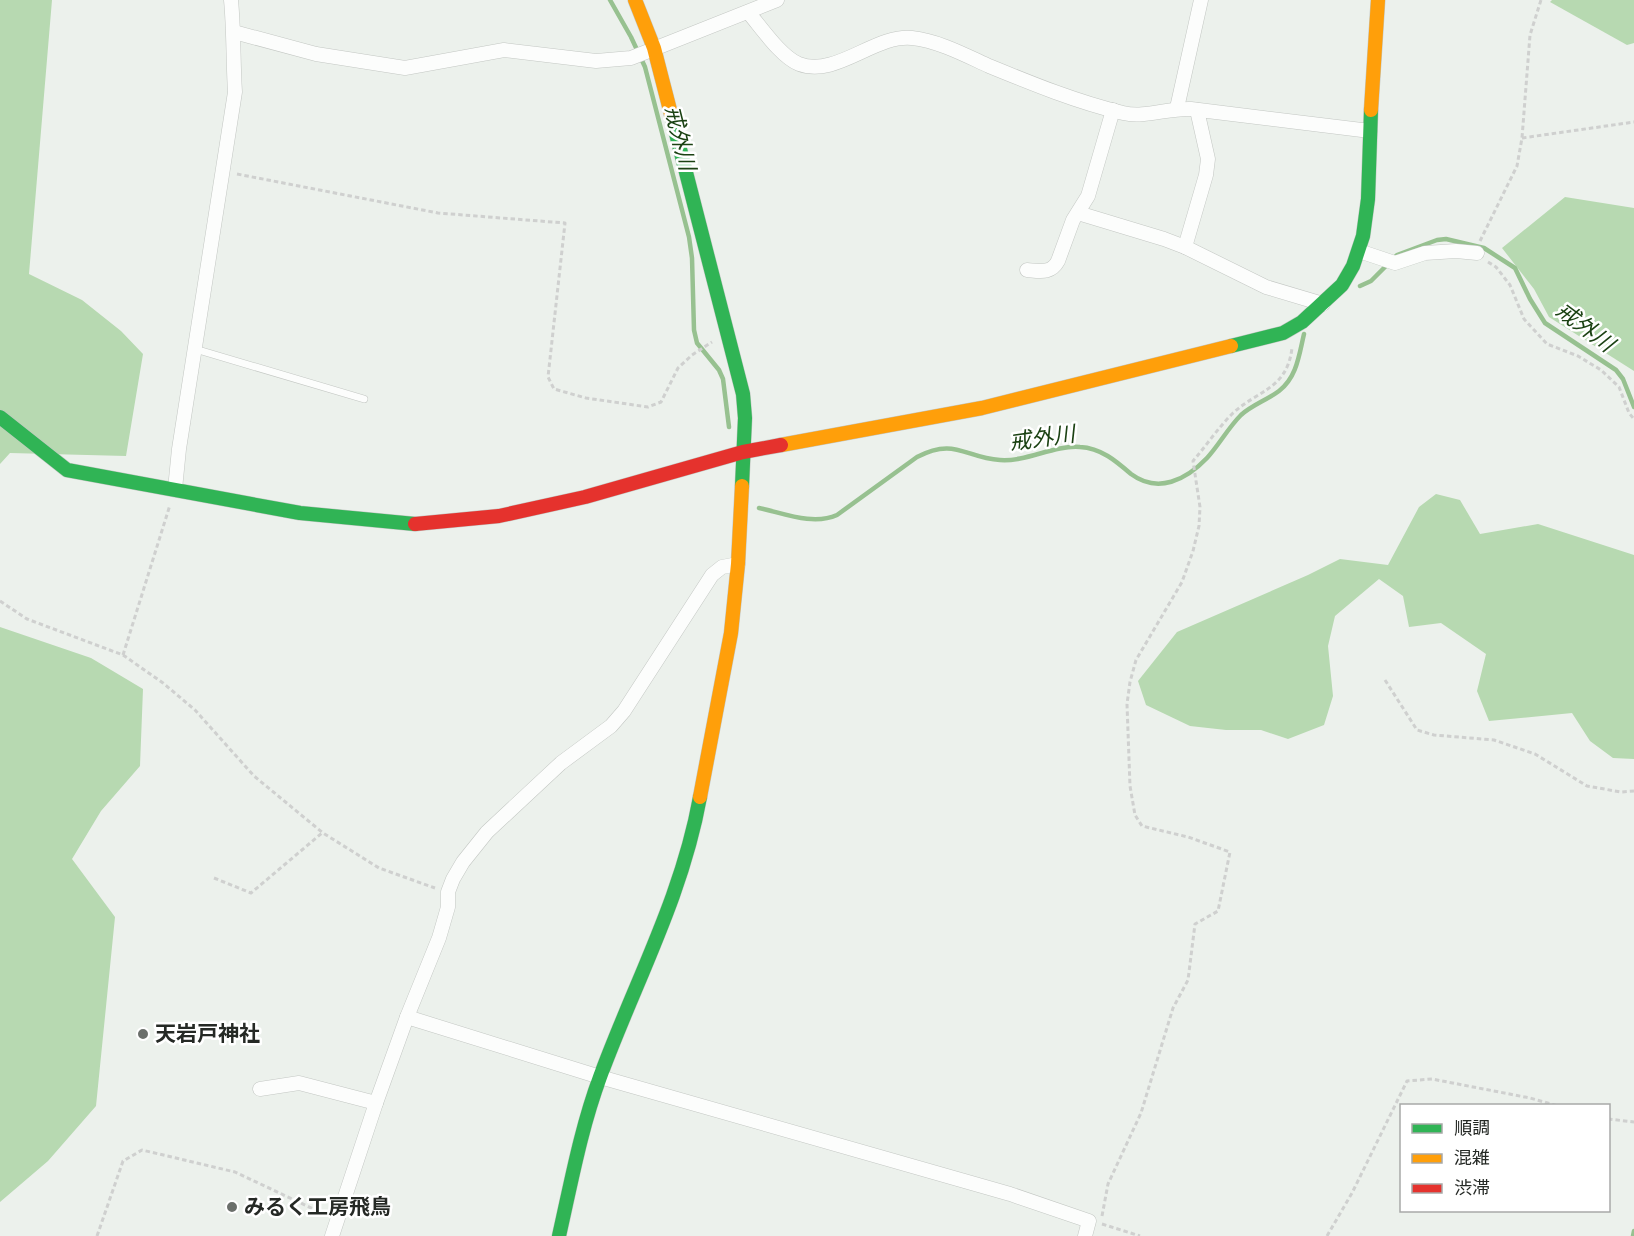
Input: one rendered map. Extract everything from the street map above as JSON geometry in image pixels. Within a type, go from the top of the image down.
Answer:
[{"type":"street","points":[[175,489],[179,449],[234,92],[232,53],[234,32],[231,0]]},
{"type":"street","points":[[559,1236],[583,1130],[600,1077],[673,900],[686,861],[698,810],[729,644],[738,564],[745,418],[743,394],[654,48],[635,0]]},
{"type":"street","points":[[234,32],[316,54],[405,68],[504,51],[596,61],[630,58],[777,0]]},
{"type":"street","points":[[1177,108],[1201,0]]},
{"type":"street","points":[[0,417],[67,470],[300,513],[412,524],[499,516],[564,502],[743,452],[982,408],[1283,333],[1293,328],[1323,304],[1342,285],[1359,251],[1368,199],[1378,0]]},
{"type":"street","points":[[748,12],[788,57],[798,64],[813,68],[908,37],[921,39],[1064,96],[1113,110],[1139,114],[1177,108],[1370,131]]},
{"type":"street","points":[[1027,270],[1049,272],[1055,268],[1069,229],[1088,196],[1113,110]]},
{"type":"street","points":[[1185,247],[1206,175],[1208,159],[1197,110]]},
{"type":"street","points":[[1078,213],[1145,232],[1185,247],[1266,287],[1323,304]]},
{"type":"street","points":[[1359,251],[1389,261],[1425,253],[1456,251],[1477,253]]},
{"type":"street","points":[[332,1236],[376,1103],[442,930],[448,907],[448,892],[463,862],[487,832],[561,763],[611,726],[624,711],[712,575],[722,567],[738,564]]},
{"type":"street","points":[[407,1017],[600,1077],[998,1191],[1095,1222],[1085,1236]]},
{"type":"street","points":[[260,1089],[299,1083],[376,1103]]},
{"type":"lane","points":[[195,349],[364,399]]},
{"type":"path","points":[[1481,237],[1517,166],[1522,138],[1530,35],[1542,0]]},
{"type":"path","points":[[1522,138],[1634,122]]},
{"type":"path","points":[[223,171],[438,213],[565,223],[548,377],[554,389],[586,398],[648,406],[661,402],[675,373],[692,355],[707,344]]},
{"type":"path","points":[[1477,253],[1496,267],[1510,285],[1524,319],[1547,344],[1578,356],[1600,370],[1619,387],[1629,413],[1634,419]]},
{"type":"path","points":[[1140,1236],[1095,1222],[1108,1184],[1141,1113],[1173,1008],[1188,980],[1195,924],[1218,911],[1230,852],[1188,837],[1142,826],[1135,815],[1130,786],[1127,704],[1130,682],[1136,660],[1182,582],[1193,551],[1199,526],[1200,507],[1193,461],[1242,405],[1277,384],[1292,352],[1293,328]]},
{"type":"path","points":[[123,655],[175,489]]},
{"type":"path","points":[[0,601],[27,619],[123,655],[163,683],[195,710],[254,776],[323,833],[379,868],[448,892]]},
{"type":"path","points":[[1385,680],[1417,730],[1434,735],[1494,740],[1535,754],[1587,786],[1621,792],[1634,791]]},
{"type":"path","points":[[214,878],[251,893],[323,833]]},
{"type":"path","points":[[1327,1236],[1352,1193],[1407,1081],[1432,1079],[1551,1104]]},
{"type":"path","points":[[1610,1119],[1634,1122]]},
{"type":"path","points":[[97,1236],[123,1161],[142,1149],[235,1172],[337,1220]]},
{"type":"green space","points":[[0,0],[52,0],[29,274],[82,300],[121,331],[143,354],[126,456],[10,453],[0,464]]},
{"type":"green space","points":[[1552,0],[1634,0],[1634,43],[1627,45],[1550,2]]},
{"type":"green space","points":[[1565,197],[1634,208],[1634,371],[1549,317],[1534,289],[1502,248]]},
{"type":"green space","points":[[1436,494],[1460,500],[1480,534],[1538,524],[1634,555],[1634,759],[1613,758],[1590,741],[1572,713],[1489,721],[1477,691],[1486,654],[1441,623],[1409,627],[1403,596],[1379,579],[1335,616],[1328,646],[1333,696],[1324,725],[1288,739],[1261,730],[1226,730],[1190,726],[1146,705],[1138,681],[1177,632],[1340,559],[1388,565],[1419,507]]},
{"type":"green space","points":[[0,627],[91,658],[143,689],[140,766],[101,811],[72,859],[115,917],[96,1106],[48,1161],[0,1202]]},
{"type":"waterway","name":"戒外川","points":[[610,0],[645,67],[689,237],[692,258],[694,330],[697,343],[719,370],[723,379],[729,427]]},
{"type":"waterway","name":"戒外川","points":[[1360,286],[1371,281],[1397,255],[1437,240],[1446,239],[1484,248],[1515,268],[1545,323],[1616,370],[1623,379],[1634,407]]},
{"type":"waterway","name":"戒外川","points":[[759,508],[798,518],[828,518],[837,515],[917,457],[941,449],[960,450],[988,458],[1010,460],[1070,447],[1088,448],[1108,456],[1141,480],[1161,484],[1171,482],[1199,466],[1241,415],[1285,385],[1294,372],[1304,334]]},
{"type":"waterway","points":[[1633,1236],[1634,1231]]},
{"type":"traffic: fast","points":[[1231,346],[1283,333],[1302,322],[1342,285],[1353,266],[1363,236],[1368,199],[1371,110]]},
{"type":"traffic: fast","points":[[671,114],[743,394],[745,418],[742,486]]},
{"type":"traffic: fast","points":[[0,417],[67,470],[300,513],[415,524]]},
{"type":"traffic: fast","points":[[559,1236],[593,1096],[670,904],[682,870],[700,797]]},
{"type":"traffic: slow","points":[[635,0],[654,48],[671,114]]},
{"type":"traffic: slow","points":[[1371,110],[1378,0]]},
{"type":"traffic: slow","points":[[781,445],[982,408],[1231,346]]},
{"type":"traffic: slow","points":[[700,797],[731,633],[738,564],[742,486]]},
{"type":"traffic: jam","points":[[415,524],[499,516],[585,497],[743,452],[781,445]]},
{"type":"place","name":"天岩戸神社","points":[[143,1034]]},
{"type":"place","name":"みるく工房飛鳥","points":[[232,1207]]}]
